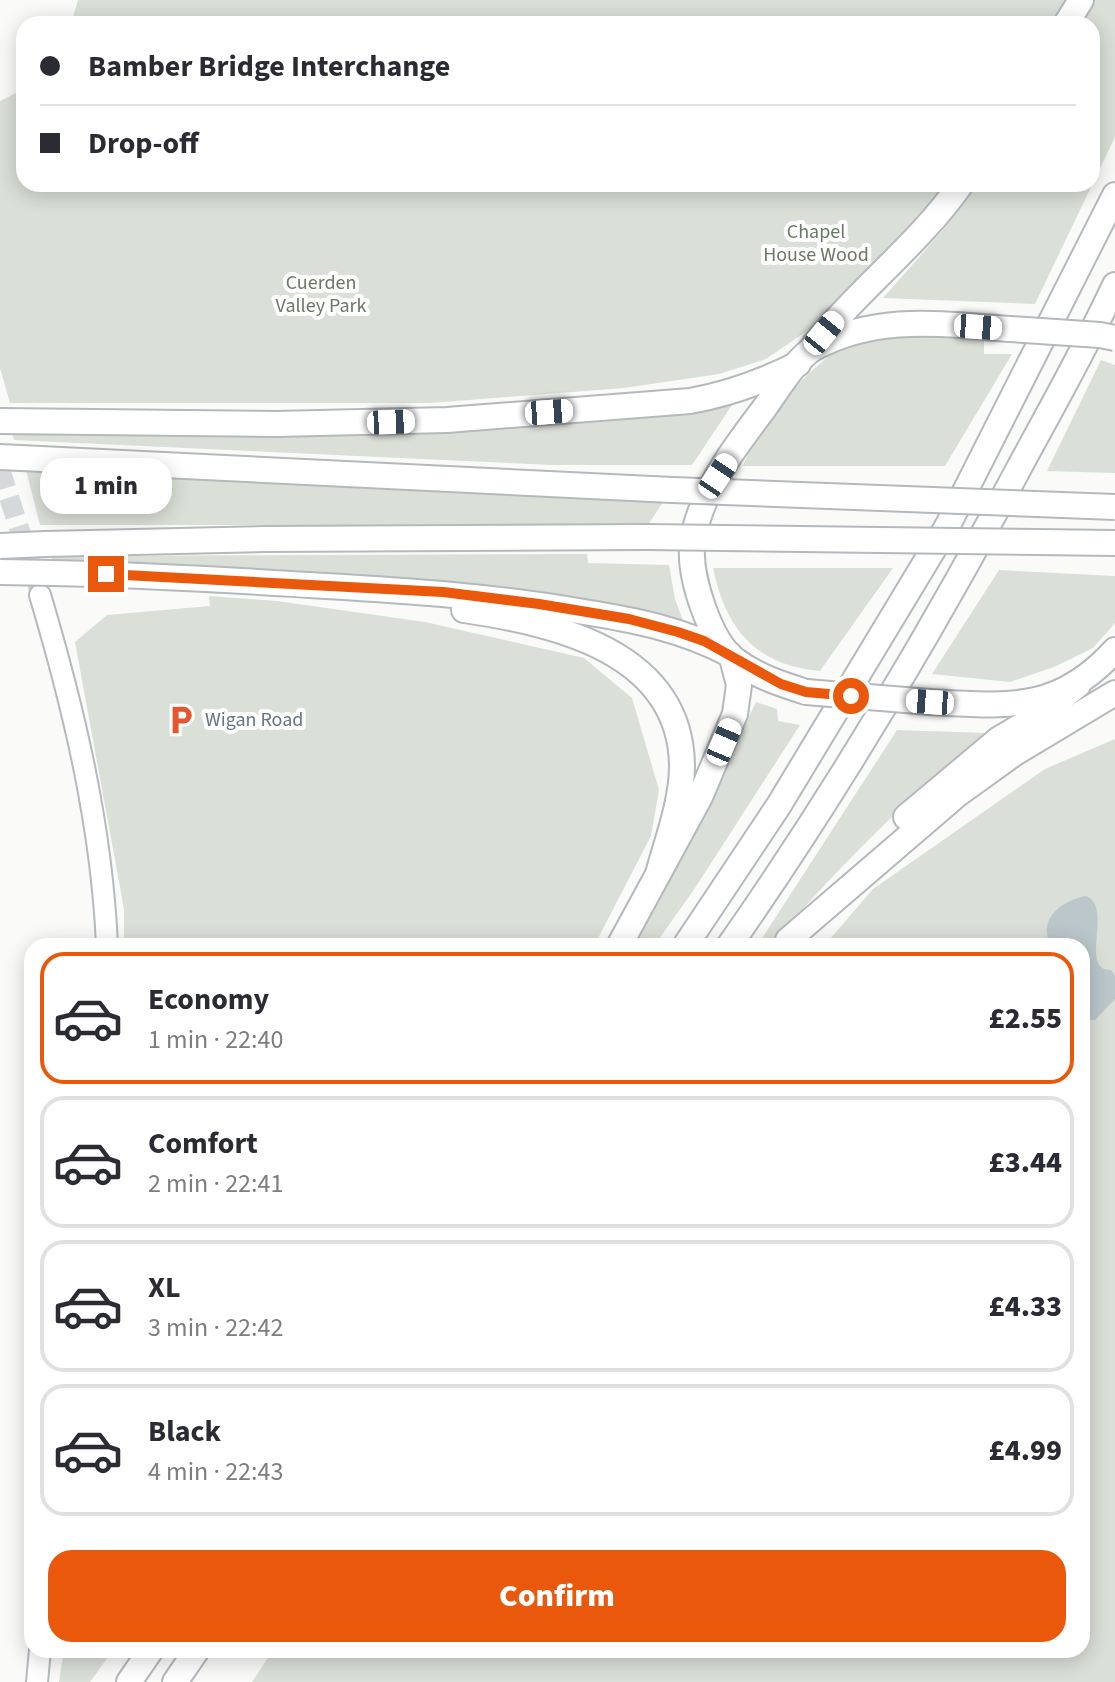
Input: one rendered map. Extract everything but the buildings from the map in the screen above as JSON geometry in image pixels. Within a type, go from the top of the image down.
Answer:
[{"type":"highway","points":[[623,938],[700,797],[735,714],[739,685],[730,656],[706,614],[694,574],[692,548],[700,512],[718,476],[753,423],[804,357],[838,316],[923,231],[955,192]]},
{"type":"highway","points":[[690,938],[779,805],[948,525],[1115,195]]},
{"type":"highway","points":[[735,938],[785,866],[895,691],[978,545],[1115,285]]},
{"type":"highway","points":[[3,421],[276,424],[447,420],[690,401],[728,394],[765,380],[855,330],[888,324],[1010,329],[1115,338]]},
{"type":"highway","points":[[9,458],[672,490],[1115,507]]},
{"type":"highway","points":[[0,546],[311,538],[646,537],[1115,543]]},
{"type":"highway","points":[[0,572],[158,575],[443,592],[539,604],[629,619],[691,636],[763,676],[806,692],[930,702],[1022,704],[1047,698],[1115,663]]},
{"type":"highway","points":[[354,587],[412,602],[549,628],[590,641],[613,653],[647,679],[670,715],[680,741],[682,769],[677,803],[658,874]]},
{"type":"highway","points":[[790,938],[843,878],[913,810],[999,739],[1043,713],[1115,650]]},
{"type":"highway","points":[[792,938],[958,794],[1015,753],[1115,693]]},
{"type":"highway","points":[[129,1682],[146,1658]]},
{"type":"highway","points":[[175,1682],[192,1658]]},
{"type":"main road","points":[[40,595],[59,659],[96,829],[106,938]]},
{"type":"main road","points":[[37,1682],[39,1658]]},
{"type":"green space","points":[[78,0],[1066,0],[1057,16],[73,16]]},
{"type":"green space","points":[[1094,0],[1115,0],[1115,137],[1100,168],[1100,16],[1085,16]]},
{"type":"green space","name":"Cuerden Valley Park","points":[[16,93],[16,192],[940,192],[865,278],[804,333],[766,359],[719,374],[624,388],[430,403],[10,403],[0,368],[0,101]]},
{"type":"green space","points":[[969,192],[1089,192],[1035,304],[883,298],[943,230]]},
{"type":"green space","points":[[899,334],[984,339],[984,354],[1012,354],[945,466],[743,466],[770,418],[797,386],[825,360],[853,344]]},
{"type":"green space","points":[[1101,360],[1115,365],[1115,473],[1047,471]]},
{"type":"green space","points":[[732,405],[692,465],[553,465],[14,440],[11,429],[242,434],[505,429]]},
{"type":"green space","points":[[26,470],[382,489],[665,499],[648,525],[40,525]]},
{"type":"green space","points":[[587,554],[588,563],[669,565],[675,599],[684,623],[53,562],[51,556]]},
{"type":"green space","points":[[713,568],[893,568],[820,671],[778,661],[747,640],[726,609]]},
{"type":"green space","points":[[999,570],[1115,576],[1115,623],[1093,648],[1054,667],[1010,682],[932,674]]},
{"type":"green space","points":[[209,596],[277,601],[425,622],[584,658],[632,698],[659,790],[651,836],[598,938],[124,938],[124,909],[75,642],[107,615],[210,606]]},
{"type":"green space","points":[[756,702],[777,709],[778,721],[800,725],[660,938],[636,938],[659,900]]},
{"type":"green space","points":[[897,730],[988,733],[874,834],[777,938],[762,938]]},
{"type":"green space","points":[[1115,739],[1115,1682],[252,1682],[268,1658],[1090,1658],[1090,938],[831,938],[873,889],[1045,769]]},
{"type":"green space","points":[[63,1658],[107,1658],[90,1682],[59,1682]]},
{"type":"shaded area","points":[[1086,896],[1094,902],[1098,925],[1097,960],[1102,968],[1111,970],[1115,976],[1115,999],[1095,1020],[1090,1020],[1090,938],[1047,936],[1049,920],[1054,913],[1077,898]]},
{"type":"tunnel","points":[[0,469],[38,587]]},
{"type":"place","name":"Wigan Road","points":[[181,720]]},
{"type":"route","points":[[106,574],[443,592],[539,604],[629,619],[678,632],[704,641],[781,684],[806,692],[851,696]]},
{"type":"park label","name":"Chapel House Wood","points":[[816,244]]}]
